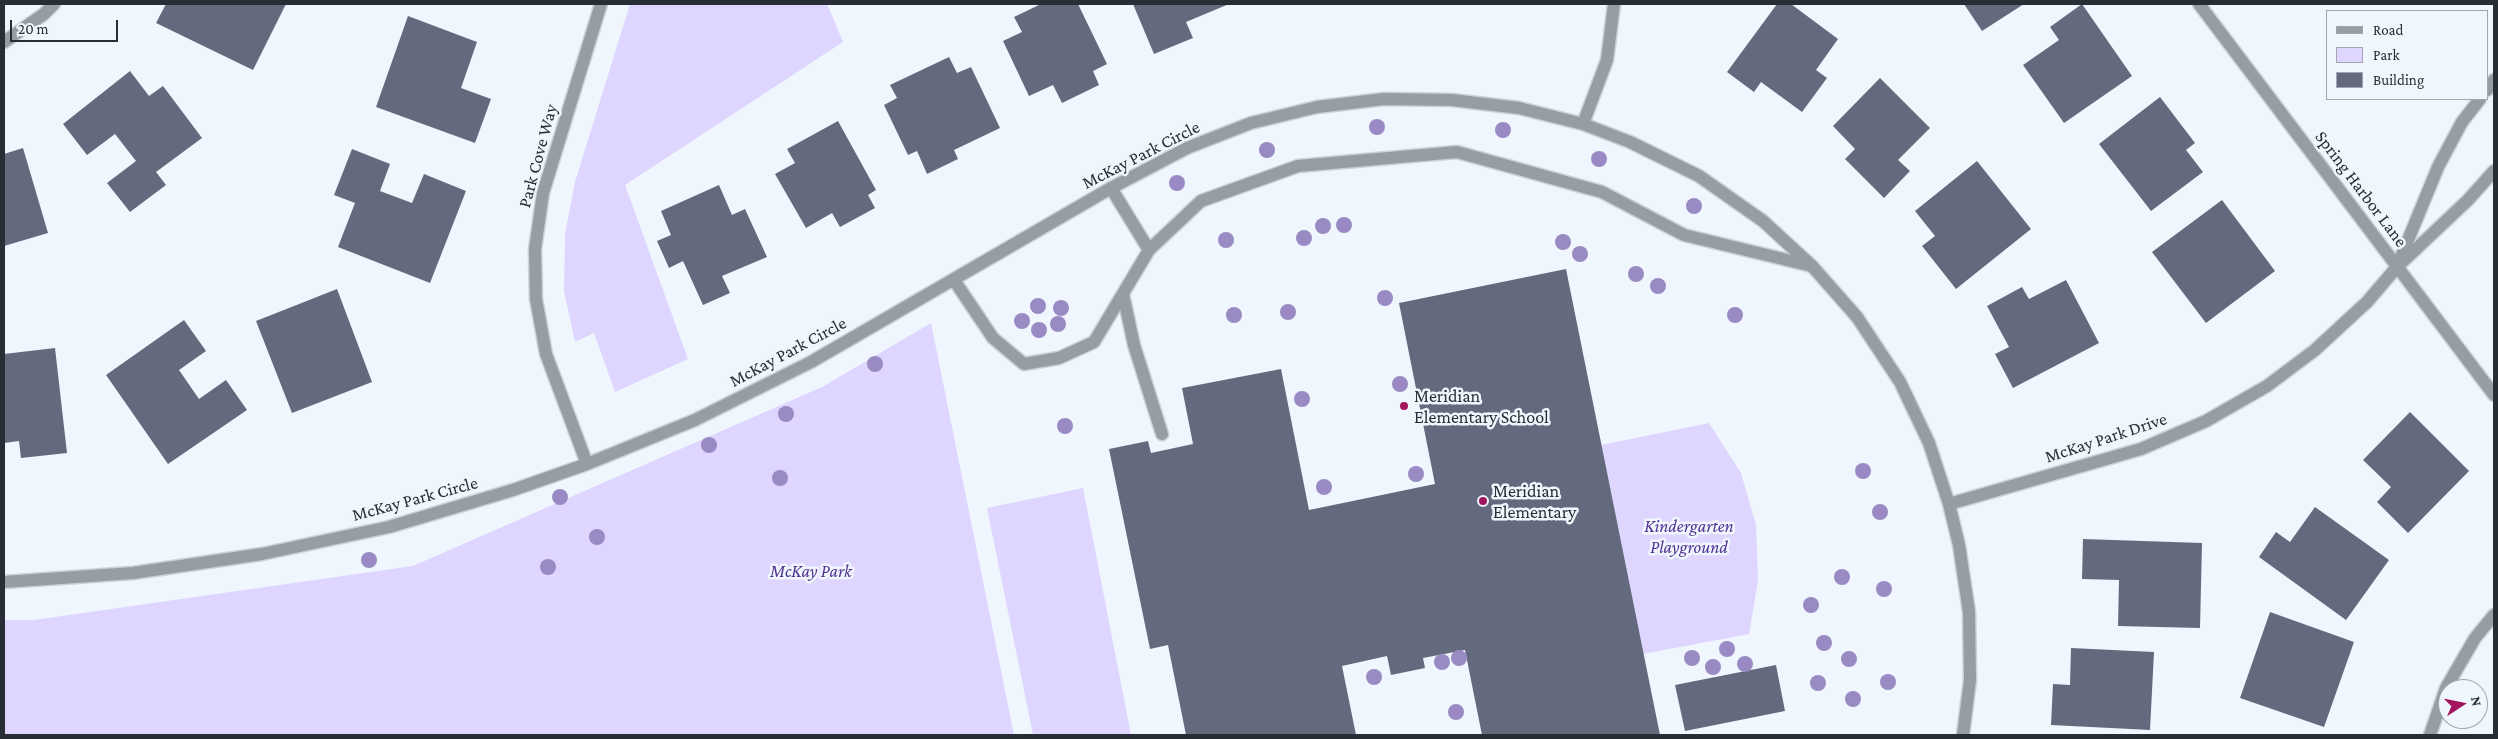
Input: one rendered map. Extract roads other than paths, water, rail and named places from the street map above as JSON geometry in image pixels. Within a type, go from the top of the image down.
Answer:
[{"type":"street","points":[[4,42],[44,14],[54,4]]},
{"type":"street","name":"Park Cove Way","points":[[587,464],[546,354],[536,299],[535,248],[543,194],[601,4]]},
{"type":"street","points":[[1583,124],[1607,60],[1614,4]]},
{"type":"street","name":"Spring Harbor Lane","points":[[2199,4],[2494,395]]},
{"type":"street","name":"McKay Park Circle","points":[[4,582],[133,573],[262,554],[388,527],[513,490],[587,464],[695,420],[811,362],[1111,188],[1188,148],[1251,124],[1317,107],[1384,100],[1452,100],[1519,108],[1583,124],[1630,142],[1699,176],[1763,221],[1812,266],[1857,317],[1900,382],[1929,443],[1950,504],[1959,545],[1969,612],[1970,680],[1963,735]]},
{"type":"street","name":"McKay Park Drive","points":[[2397,267],[2438,167],[2462,122],[2479,100]]},
{"type":"street","points":[[954,280],[993,338],[1024,364],[1060,358],[1094,342],[1149,250],[1201,201],[1298,166],[1457,152],[1602,192],[1684,235],[1812,266]]},
{"type":"street","name":"McKay Park Drive","points":[[1950,504],[2141,449],[2206,421],[2267,386],[2315,350],[2366,302],[2397,267],[2468,200],[2494,171]]},
{"type":"street","points":[[1111,188],[1149,250]]},
{"type":"street","points":[[1123,294],[1134,345],[1162,434]]},
{"type":"street","points":[[2430,735],[2446,688],[2474,638],[2494,615]]},
{"type":"place","name":"Meridian Elementary School","points":[[1404,406]]},
{"type":"place","name":"Meridian Elementary","points":[[1483,501]]},
{"type":"park label","name":"Kindergarten Playground","points":[[1689,536]]},
{"type":"park label","name":"McKay Park","points":[[811,571]]}]
